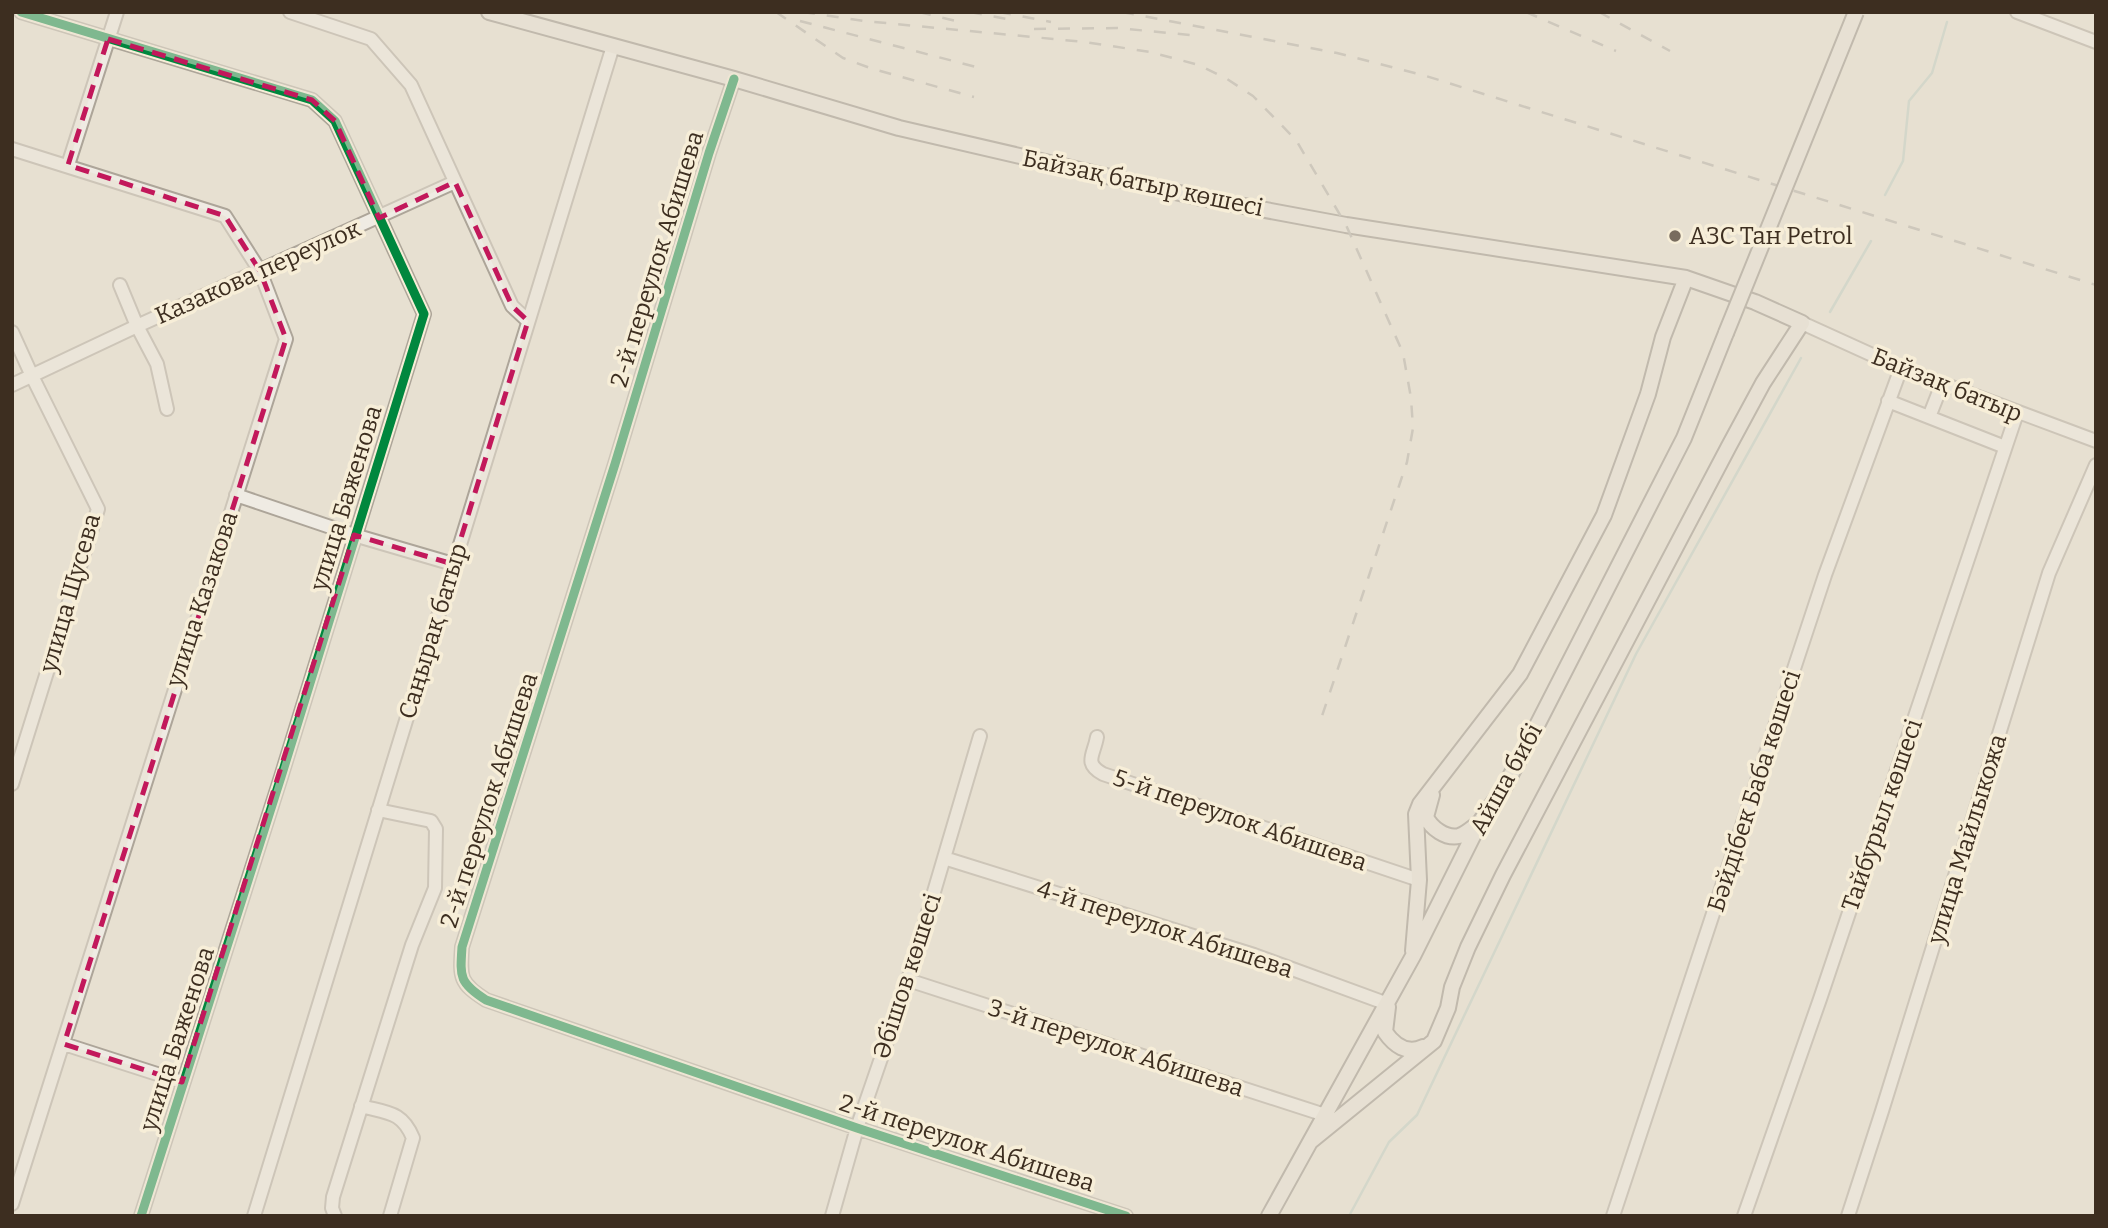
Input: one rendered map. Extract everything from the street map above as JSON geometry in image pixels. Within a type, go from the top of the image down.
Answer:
[{"type":"main road","name":"Байзақ батыр көшесі","points":[[489,12],[734,79],[899,128],[1201,198],[1346,225],[1686,278],[1755,302],[1801,323]]},
{"type":"main road","name":"Айша бибі","points":[[1269,1216],[1413,956],[1480,822],[1505,786],[1684,438],[1856,12]]},
{"type":"main road","points":[[1413,956],[1419,880],[1416,814],[1420,804],[1520,674],[1604,515],[1648,394],[1663,337],[1686,278]]},
{"type":"main road","points":[[1311,1141],[1434,1041],[1468,947],[1503,875],[1763,383],[1801,323]]},
{"type":"main road","points":[[1439,780],[1428,805],[1426,817],[1430,826],[1450,836],[1460,836],[1480,822]]},
{"type":"main road","points":[[1388,999],[1385,1032],[1392,1041],[1408,1050],[1416,1050],[1434,1041]]},
{"type":"street","name":"улица Баженова","points":[[21,12],[312,100],[335,121],[424,314],[281,777],[141,1216]]},
{"type":"street","points":[[68,166],[117,12]]},
{"type":"street","points":[[290,12],[371,39],[411,85],[512,306],[528,321]]},
{"type":"street","points":[[2017,12],[2096,42]]},
{"type":"street","name":"Саңырақ батыр","points":[[254,1216],[613,46]]},
{"type":"street","name":"2-й переулок Абишева","points":[[734,79],[523,760],[462,947],[461,979],[468,988],[486,1000],[857,1128],[1126,1216]]},
{"type":"street","name":"улица Казакова","points":[[12,149],[225,216],[260,271],[286,339],[12,1204]]},
{"type":"street","name":"Казакова переулок","points":[[12,386],[137,326],[455,183]]},
{"type":"street","name":"Казакова переулок","points":[[120,285],[157,364],[167,409]]},
{"type":"street","name":"Байзақ батыр","points":[[1801,323],[1901,368],[2096,441]]},
{"type":"street","name":"улица Щусева","points":[[12,332],[98,509],[12,784]]},
{"type":"street","name":"Бәйдібек Баба көшесі","points":[[1613,1216],[1825,575],[1901,368]]},
{"type":"street","points":[[1929,417],[1942,384]]},
{"type":"street","points":[[1888,401],[2005,447]]},
{"type":"street","name":"Тайбурыл көшесі","points":[[1744,1216],[2018,413]]},
{"type":"street","name":"улица Майлыкожа","points":[[1848,1216],[2049,573],[2096,465]]},
{"type":"street","points":[[236,495],[354,535],[453,564]]},
{"type":"street","name":"Әбішов көшесі","points":[[832,1216],[857,1128],[908,980],[980,736]]},
{"type":"street","name":"5-й переулок Абишева","points":[[1097,737],[1090,761],[1094,769],[1103,774],[1419,880]]},
{"type":"street","points":[[335,1216],[332,1208],[334,1197],[361,1106],[412,945],[435,888],[434,824],[431,821],[378,810]]},
{"type":"street","name":"4-й переулок Абишева","points":[[944,858],[1388,999]]},
{"type":"street","name":"3-й переулок Абишева","points":[[908,980],[1325,1115]]},
{"type":"street","points":[[64,1044],[182,1082]]},
{"type":"street","points":[[361,1106],[399,1116],[408,1126],[413,1138],[390,1216]]},
{"type":"highlighted area","points":[[108,39],[312,100],[335,121],[379,218],[455,182],[512,306],[528,321],[453,564],[354,535],[182,1082],[64,1044],[286,339],[260,271],[225,216],[68,165]]},
{"type":"waterway","points":[[1885,195],[1903,161],[1909,101],[1932,73],[1947,22]]},
{"type":"waterway","points":[[1830,312],[1871,241]]},
{"type":"waterway","points":[[1349,1216],[1389,1142],[1417,1115],[1636,654],[1801,358]]},
{"type":"railway","points":[[776,12],[843,58],[974,97]]},
{"type":"railway","points":[[803,12],[864,21],[1085,42],[1150,52],[1199,65],[1227,79],[1253,96],[1296,140],[1346,225],[1403,353],[1413,428],[1407,462],[1321,719]]},
{"type":"railway","points":[[919,12],[964,23]]},
{"type":"railway","points":[[970,12],[1007,19]]},
{"type":"railway","points":[[999,12],[1051,22]]},
{"type":"railway","points":[[1122,12],[1337,53],[1426,76],[2096,285]]},
{"type":"railway","points":[[1526,12],[1616,51]]},
{"type":"railway","points":[[1599,12],[1670,51]]},
{"type":"railway","points":[[800,21],[980,68]]},
{"type":"railway","points":[[1034,29],[1117,28],[1201,36]]},
{"type":"cycle path","points":[[21,12],[312,100],[335,121],[424,314],[281,777],[141,1216]]},
{"type":"cycle path","points":[[734,79],[462,947],[463,978],[471,989],[486,1000],[857,1128],[1126,1216]]},
{"type":"place","name":"АЗС Тан Petrol","points":[[1675,236]]}]
